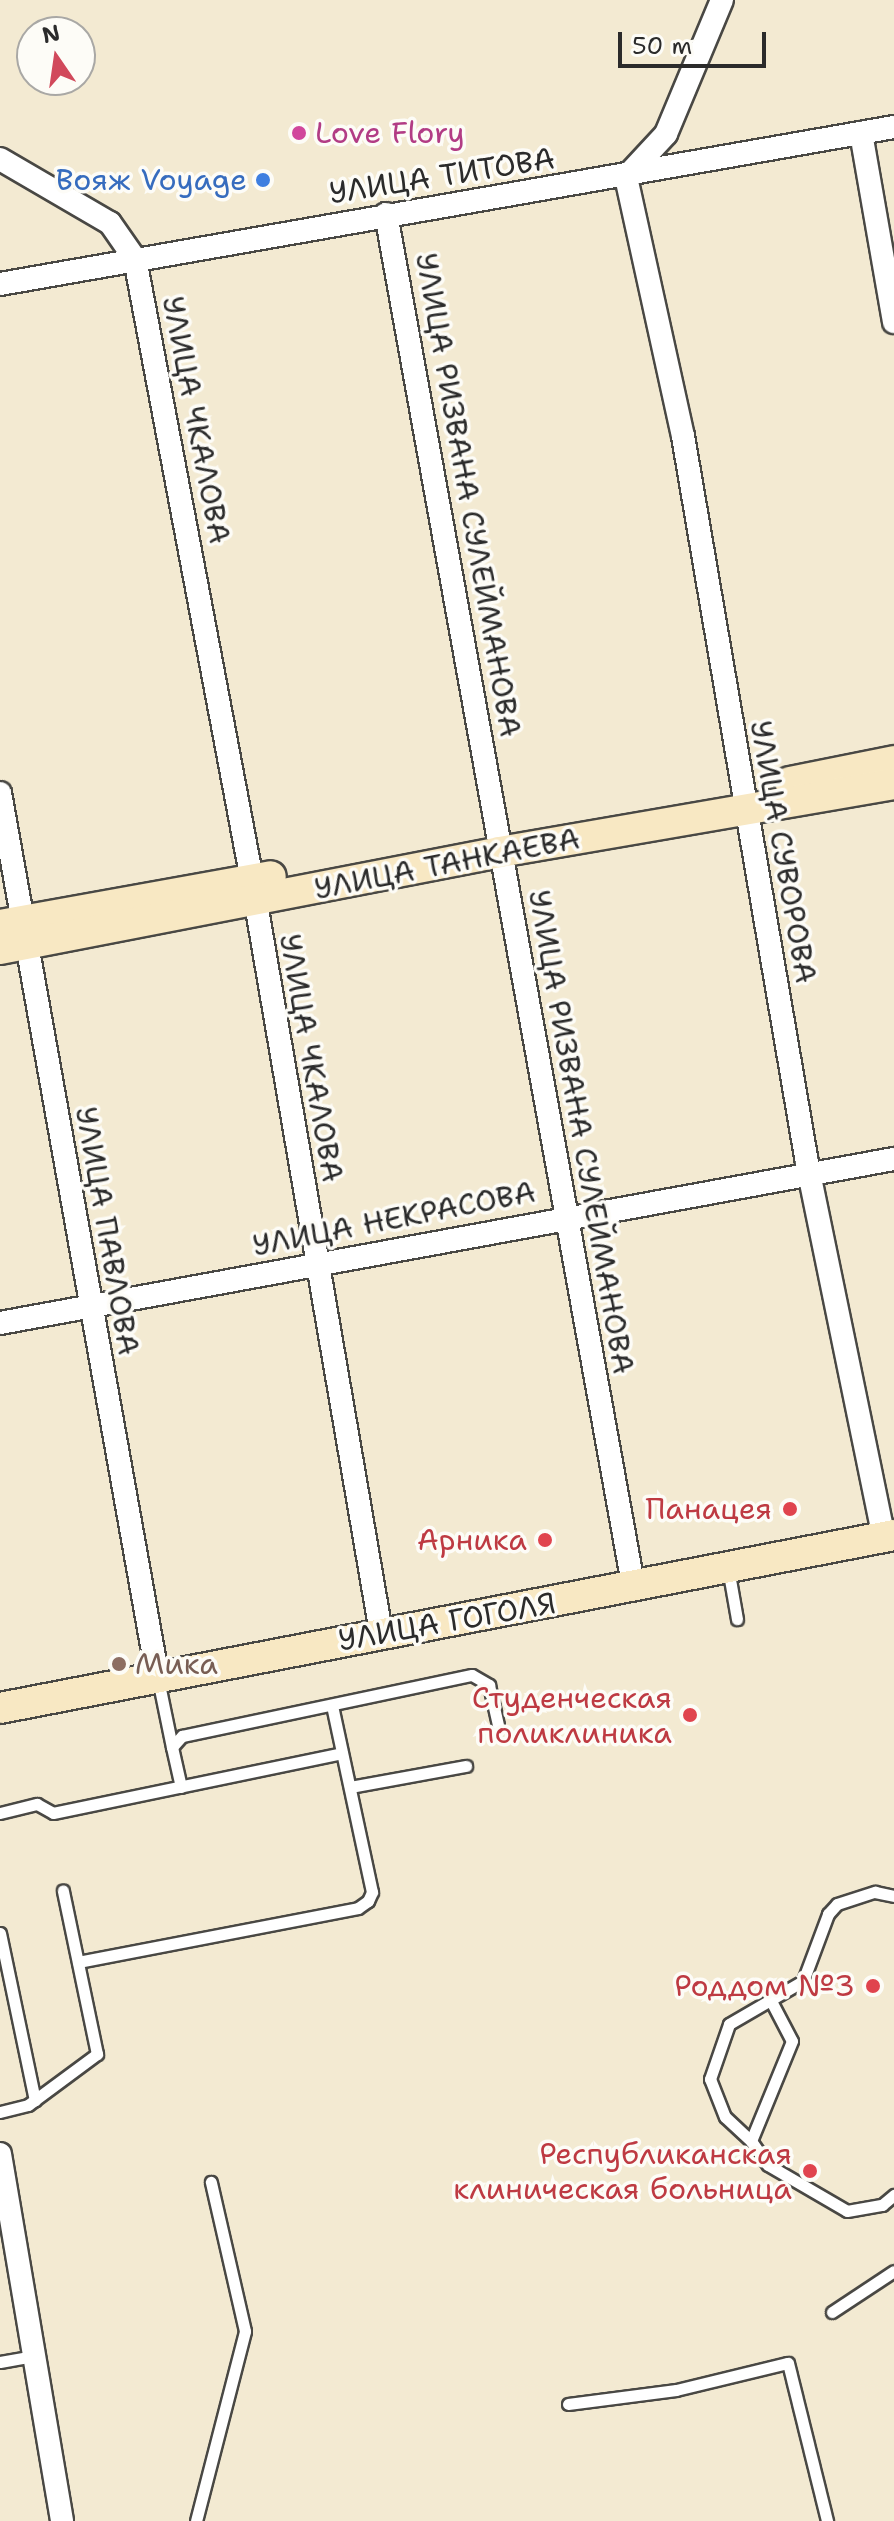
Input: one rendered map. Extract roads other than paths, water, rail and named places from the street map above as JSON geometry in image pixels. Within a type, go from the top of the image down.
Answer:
[{"type":"street","points":[[626,177],[666,134],[722,0]]},
{"type":"street","name":"УЛИЦА ТИТОВА","points":[[0,284],[386,214],[626,177],[894,127]]},
{"type":"street","points":[[861,133],[894,322]]},
{"type":"street","points":[[0,159],[110,223],[135,259]]},
{"type":"street","name":"УЛИЦА СУВОРОВА","points":[[626,177],[683,436],[810,1169],[888,1529]]},
{"type":"street","name":"УЛИЦА РИЗВАНА СУЛЕЙМАНОВА","points":[[386,214],[500,842],[563,1212],[633,1579]]},
{"type":"street","name":"УЛИЦА ЧКАЛОВА","points":[[135,259],[253,890],[379,1625]]},
{"type":"street","name":"УЛИЦА ТАНКАЕВА","points":[[744,801],[894,761]]},
{"type":"street","name":"УЛИЦА ТАНКАЕВА","points":[[12,935],[500,842],[744,801],[894,784]]},
{"type":"street","name":"УЛИЦА ПАВЛОВА","points":[[0,793],[12,935],[88,1300],[155,1668]]},
{"type":"street","name":"УЛИЦА НЕКРАСОВА","points":[[810,1169],[894,1146]]},
{"type":"street","name":"УЛИЦА НЕКРАСОВА","points":[[0,1323],[88,1300],[315,1257],[810,1169],[894,1159]]},
{"type":"street","name":"УЛИЦА НЕКРАСОВА","points":[[0,1308],[88,1300]]},
{"type":"street","name":"УЛИЦА ГОГОЛЯ","points":[[0,1689],[155,1668],[728,1563],[888,1529]]},
{"type":"street","name":"УЛИЦА ГОГОЛЯ","points":[[0,1708],[155,1668]]},
{"type":"street","points":[[0,2154],[34,2356],[67,2519]]},
{"type":"lane","points":[[728,1563],[737,1619]]},
{"type":"lane","points":[[155,1668],[181,1787]]},
{"type":"lane","points":[[172,1747],[182,1736],[472,1675],[489,1685],[498,1725]]},
{"type":"lane","points":[[78,1962],[358,1908],[372,1892],[332,1706]]},
{"type":"lane","points":[[0,1813],[37,1804],[53,1813],[342,1753]]},
{"type":"lane","points":[[350,1787],[466,1766]]},
{"type":"lane","points":[[0,2112],[35,2100],[97,2054],[63,1891]]},
{"type":"lane","points":[[894,1896],[875,1892],[837,1904],[828,1914],[803,1981],[729,2024],[710,2079],[725,2117],[751,2141],[768,2165],[847,2211],[882,2205],[894,2195]]},
{"type":"lane","points":[[0,1933],[35,2100]]},
{"type":"lane","points":[[751,2141],[792,2041],[770,1999]]},
{"type":"lane","points":[[196,2521],[245,2331],[211,2182]]},
{"type":"lane","points":[[832,2312],[894,2271]]},
{"type":"lane","points":[[0,2362],[34,2356]]},
{"type":"lane","points":[[568,2404],[676,2390],[788,2363],[827,2521]]},
{"type":"place","name":"Love Flory","points":[[299,133]]},
{"type":"place","name":"Вояж Voyage","points":[[263,180]]},
{"type":"place","name":"Панацея","points":[[790,1509]]},
{"type":"place","name":"Арника","points":[[545,1540]]},
{"type":"place","name":"Мика","points":[[119,1664]]},
{"type":"place","name":"Студенческая поликлиника","points":[[690,1715]]},
{"type":"place","name":"Роддом №3","points":[[873,1986]]},
{"type":"place","name":"Республиканская клиническая больница","points":[[810,2171]]}]
